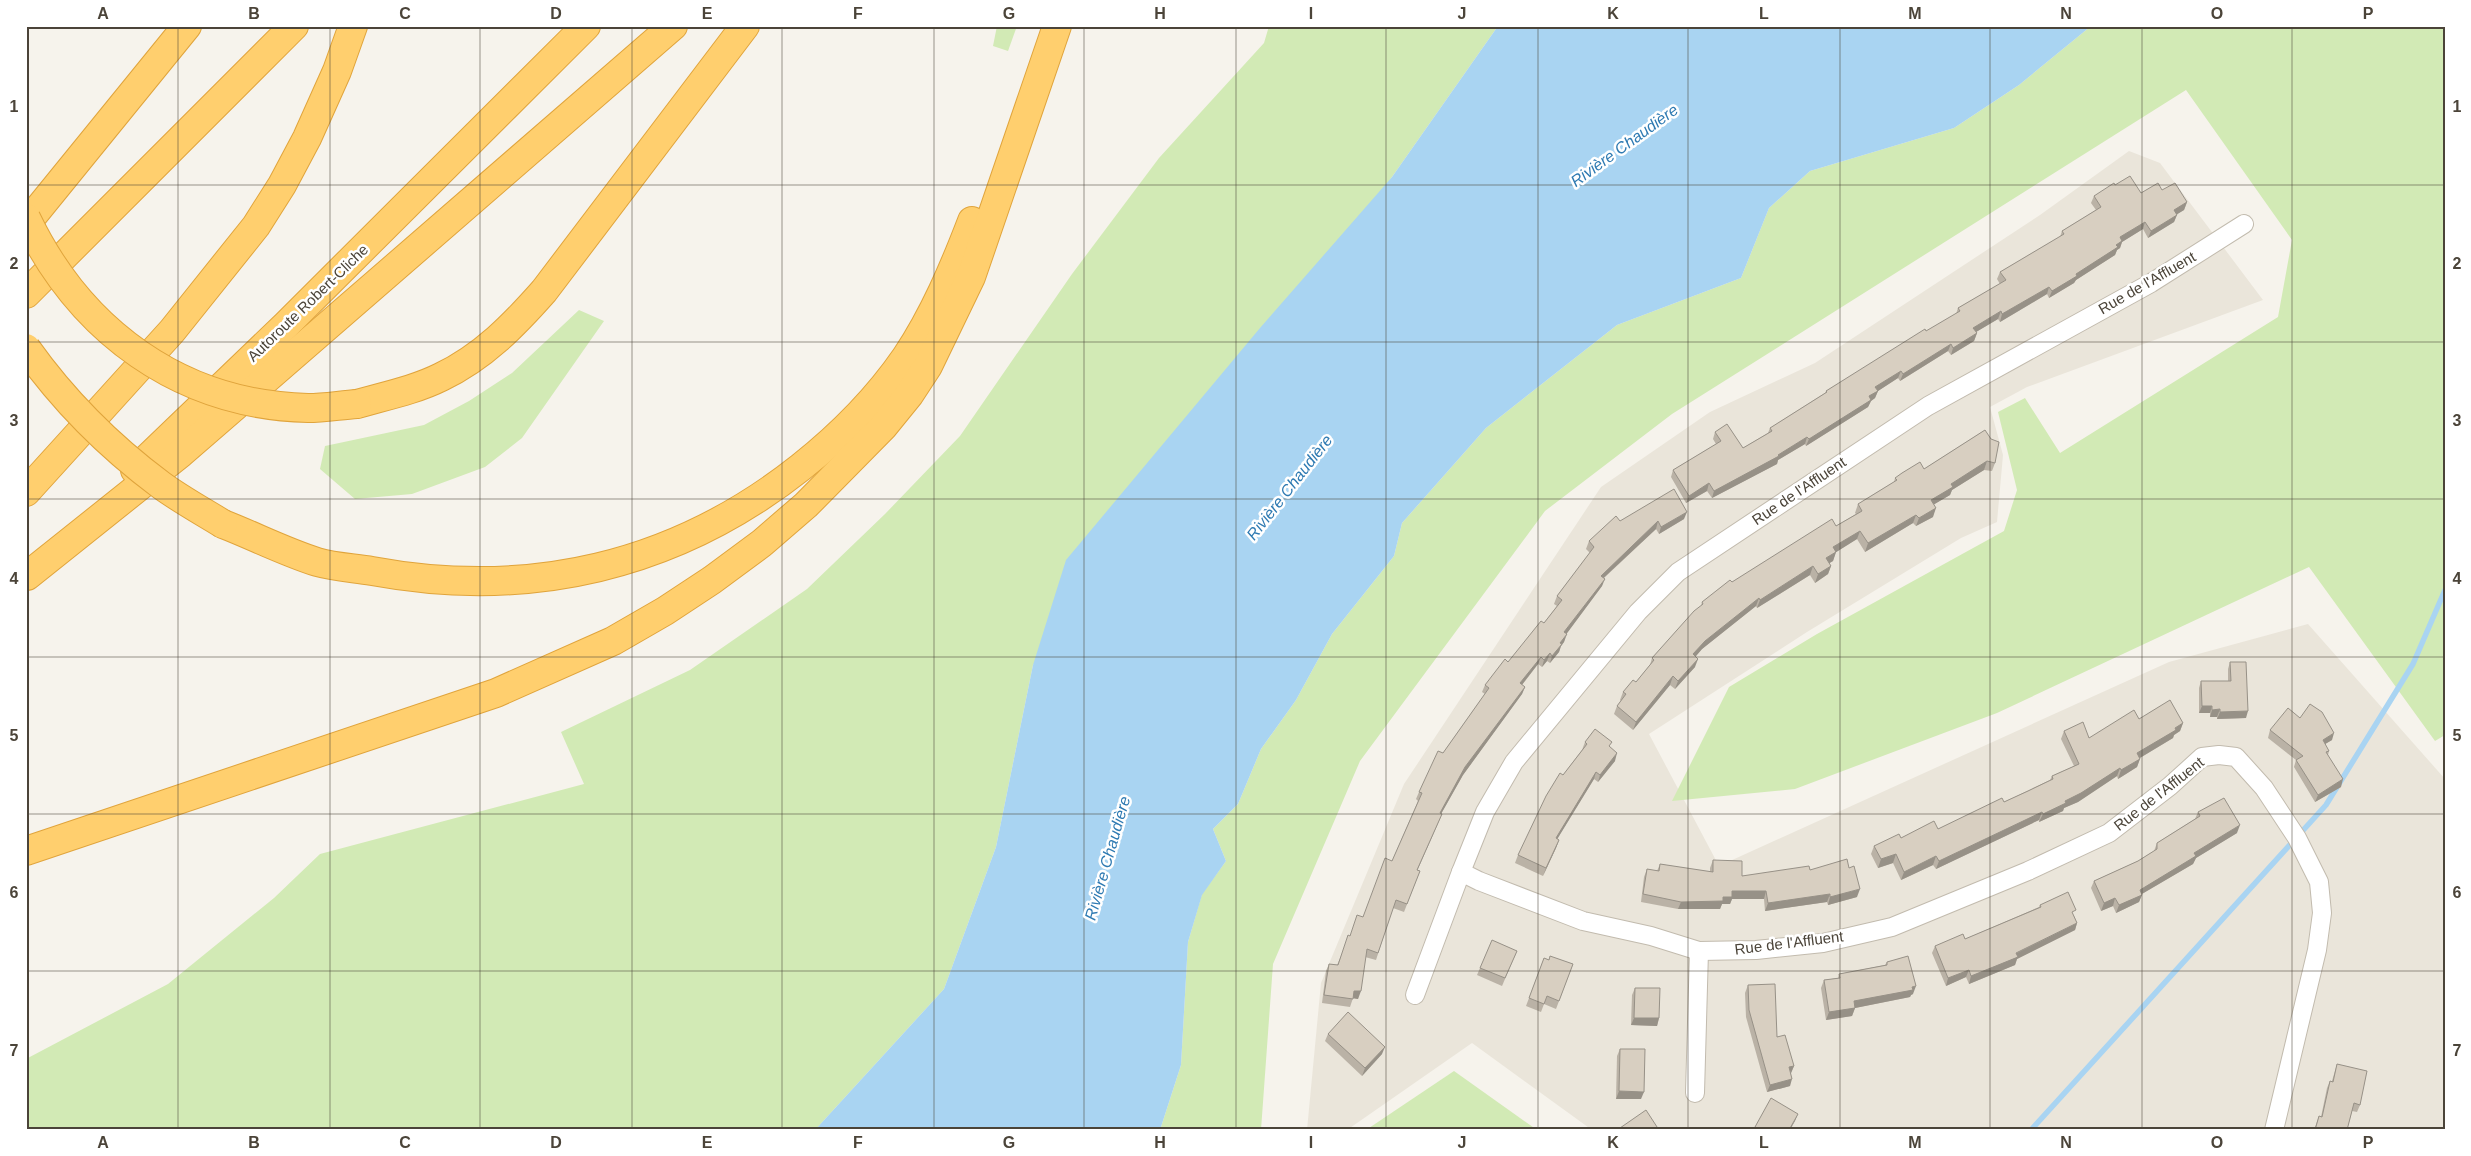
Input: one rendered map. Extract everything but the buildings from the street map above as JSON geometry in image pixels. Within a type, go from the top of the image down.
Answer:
[{"type":"highway","points":[[26,224],[187,26]]},
{"type":"highway","points":[[26,294],[294,26]]},
{"type":"highway","points":[[26,492],[172,331],[250,233],[282,185],[307,138],[337,71],[353,26]]},
{"type":"highway","name":"Autoroute Robert-Cliche","points":[[27,576],[293,318],[586,26]]},
{"type":"highway","points":[[27,576],[181,453],[674,26]]},
{"type":"highway","points":[[26,218],[39,245],[61,279],[86,309],[121,341],[154,365],[188,382],[227,396],[265,404],[309,408],[357,404],[441,377],[477,356],[512,327],[544,291],[745,26]]},
{"type":"highway","points":[[26,348],[78,411],[121,452],[162,486],[223,524],[317,562],[416,579],[498,582],[560,575],[622,562],[671,545],[722,522],[779,485],[827,446],[867,405],[905,358],[949,279],[1049,26]]},
{"type":"highway","points":[[26,851],[504,690],[613,641],[688,596],[762,543],[806,505],[883,427],[909,395],[928,366],[972,278],[1057,26]]},
{"type":"street","name":"Rue de l'Affluent","points":[[1415,994],[1485,812],[1514,762],[1638,612],[1678,572],[1928,406],[2150,283],[2244,224]]},
{"type":"street","name":"Rue de l'Affluent","points":[[1461,872],[1479,882],[1583,921],[1651,936],[1699,951],[1756,950],[1823,943],[1892,926],[2028,871],[2109,833],[2170,786],[2202,757],[2219,755],[2236,757],[2264,788],[2297,838],[2320,882],[2322,913],[2317,950],[2274,1130]]},
{"type":"street","points":[[1695,1092],[1699,951]]},
{"type":"shaded area","points":[[2129,151],[2160,163],[2263,300],[2027,387],[1990,407],[2003,455],[1997,522],[1961,538],[1807,632],[1649,734],[1719,866],[2169,662],[2308,624],[2445,779],[2445,1130],[1592,1130],[1472,1043],[1347,1130],[1307,1130],[1321,983],[1404,784],[1601,487],[1710,412],[1815,363],[2040,215]]},
{"type":"green space","points":[[997,26],[1017,26],[1008,51],[993,46]]},
{"type":"green space","points":[[1269,26],[1498,26],[1392,177],[1033,665],[996,847],[944,989],[815,1130],[26,1130],[26,1059],[168,984],[274,898],[320,854],[584,784],[561,732],[690,670],[807,589],[885,514],[960,436],[1072,274],[1159,158],[1264,43]]},
{"type":"green space","points":[[2091,26],[2445,26],[2445,735],[2435,741],[2309,567],[1997,713],[1795,789],[1672,801],[1729,687],[1817,634],[2004,531],[2017,490],[1998,412],[2025,398],[2060,453],[2278,317],[2292,240],[2186,90],[1672,414],[1545,511],[1360,761],[1273,964],[1261,1130],[1160,1130],[1181,1065],[1188,942],[1202,894],[1226,861],[1213,829],[1238,804],[1261,749],[1296,700],[1332,634],[1394,556],[1402,523],[1486,428],[1617,325],[1741,278],[1769,208],[1810,171],[1954,128],[2019,85]]},
{"type":"green space","points":[[579,310],[604,321],[522,438],[485,467],[412,494],[355,499],[320,469],[325,446],[424,425],[469,401],[512,373]]},
{"type":"green space","points":[[1454,1071],[1537,1130],[1366,1130]]},
{"type":"water","name":"Rivière Chaudière","points":[[1498,26],[2091,26],[2019,85],[1954,128],[1810,171],[1769,208],[1741,278],[1617,325],[1486,428],[1402,523],[1394,556],[1332,634],[1296,700],[1261,749],[1238,804],[1213,829],[1226,861],[1202,895],[1188,942],[1181,1065],[1160,1130],[815,1130],[944,989],[996,847],[1033,665],[1066,560],[1260,328],[1392,177]]},
{"type":"waterway","points":[[2031,1130],[2326,805],[2413,664],[2445,590]]}]
